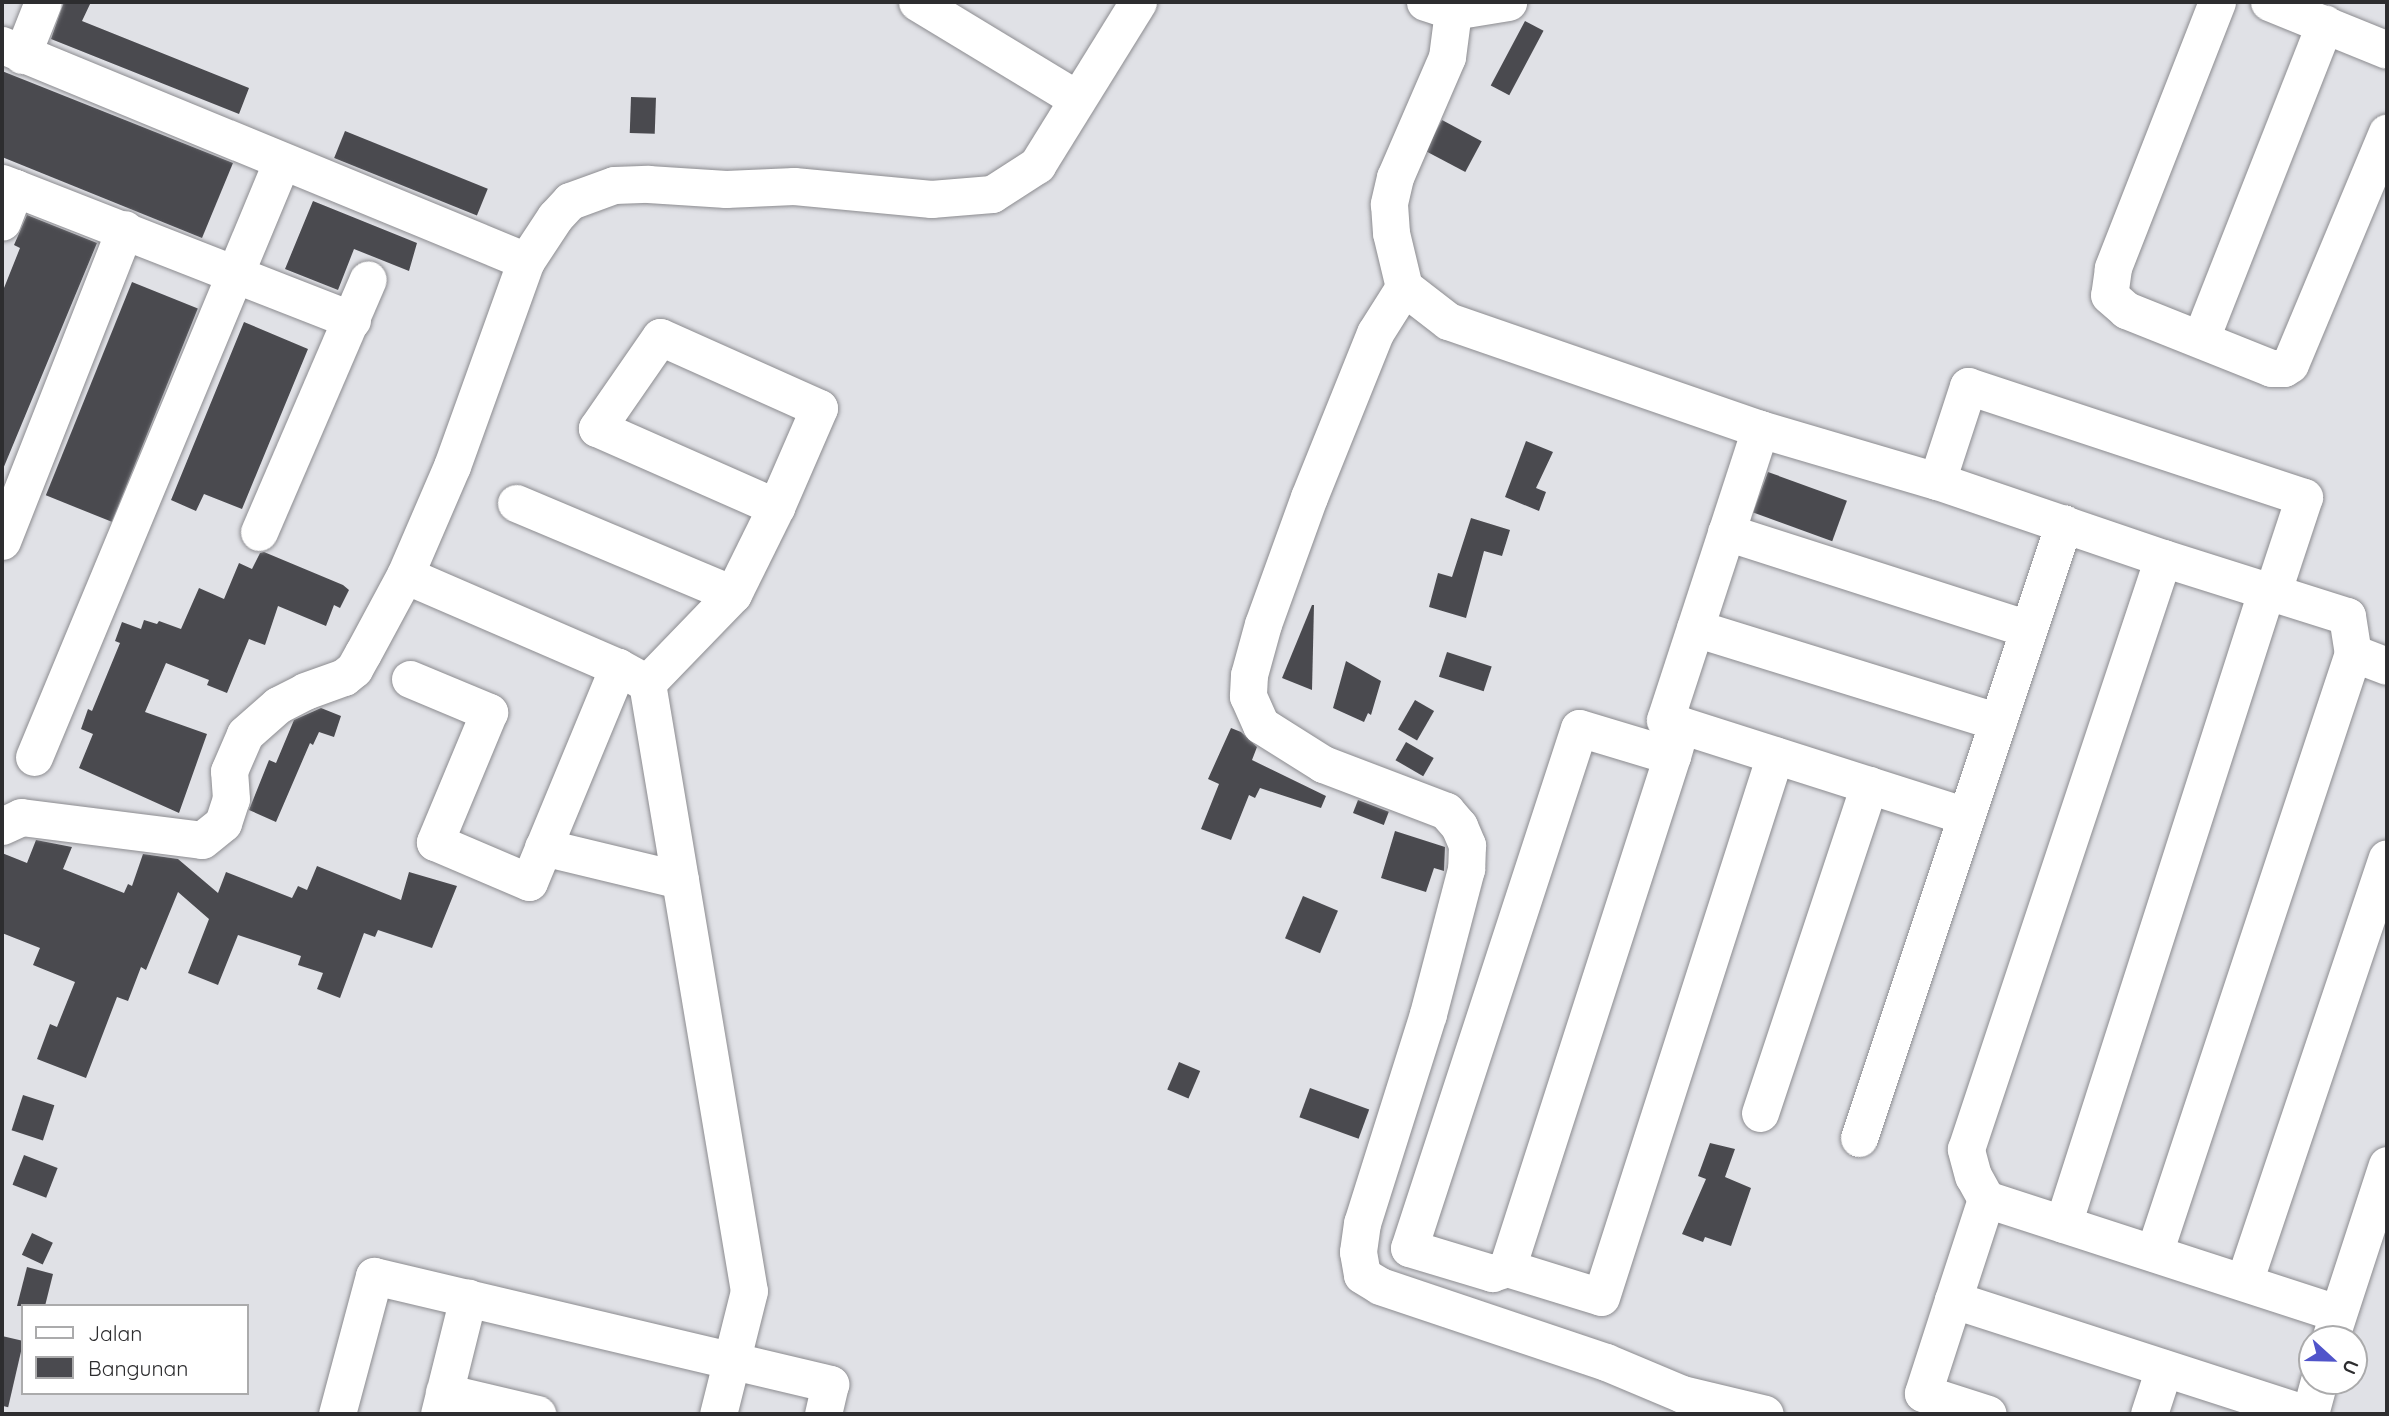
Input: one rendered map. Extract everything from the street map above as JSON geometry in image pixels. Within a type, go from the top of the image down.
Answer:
[{"type":"street","points":[[43,2],[12,50],[281,163],[526,261]]},
{"type":"street","points":[[917,2],[1077,99]]},
{"type":"street","points":[[1508,2],[1439,6],[1447,57],[1395,177],[1389,204],[1391,233],[1404,287],[1448,321],[1760,429],[1937,481],[2163,558],[2347,616],[2353,653],[2154,1253]]},
{"type":"street","points":[[2217,2],[2108,288],[2109,295],[2126,310],[2271,368],[2278,369],[2290,364],[2387,132]]},
{"type":"street","points":[[2269,2],[2387,50]]},
{"type":"street","points":[[2,826],[21,817],[202,840],[223,823],[231,799],[229,771],[245,734],[278,705],[305,691],[344,677],[354,669],[405,575],[452,466],[526,261],[555,216],[570,201],[614,185],[648,184],[726,189],[794,186],[931,199],[992,194],[1037,165],[1133,6]]},
{"type":"street","points":[[2201,338],[2325,24]]},
{"type":"street","points":[[34,757],[281,163]]},
{"type":"street","points":[[2,222],[9,186],[125,229],[352,320]]},
{"type":"street","points":[[2,541],[125,229]]},
{"type":"street","points":[[259,532],[368,279]]},
{"type":"street","points":[[1404,287],[1375,333],[1309,497],[1263,624],[1249,675],[1248,696],[1261,725],[1323,764],[1446,811],[1467,845],[1466,869],[1428,1014],[1362,1223],[1358,1252],[1362,1275],[1380,1286],[1606,1362],[1682,1394],[1765,1414]]},
{"type":"street","points":[[410,679],[489,712],[435,842],[529,881],[543,847],[633,675],[733,594],[776,507],[819,408],[660,337],[597,428],[776,507]]},
{"type":"street","points":[[1937,481],[1968,386],[2304,497],[2270,590],[2063,1224]]},
{"type":"street","points":[[1507,1268],[1677,741],[1665,720],[1760,429]]},
{"type":"street","points":[[516,503],[733,594]]},
{"type":"street","points":[[1859,1138],[2064,523]]},
{"type":"street","points":[[1726,532],[2028,629]]},
{"type":"street","points":[[2163,558],[1966,1149],[1973,1176],[1986,1199],[2244,1282],[2332,1325]]},
{"type":"street","points":[[405,575],[633,675]]},
{"type":"street","points":[[1695,628],[1998,722]]},
{"type":"street","points":[[2353,653],[2387,666]]},
{"type":"street","points":[[633,675],[680,880],[749,1291],[719,1414]]},
{"type":"street","points":[[1775,755],[1601,1297],[1507,1268],[1492,1273],[1409,1248],[1578,728],[1775,755],[1966,816]]},
{"type":"street","points":[[1760,1113],[1869,785]]},
{"type":"street","points":[[543,847],[680,880]]},
{"type":"street","points":[[2244,1282],[2387,858]]},
{"type":"street","points":[[2334,1325],[2387,1164]]},
{"type":"street","points":[[1986,1199],[1923,1393],[1988,1414]]},
{"type":"street","points":[[337,1414],[374,1276],[830,1384],[823,1414]]},
{"type":"street","points":[[468,1298],[441,1403],[537,1414]]},
{"type":"street","points":[[1953,1300],[2309,1414],[2315,1395]]},
{"type":"street","points":[[2149,1414],[2164,1368]]},
{"type":"building","points":[[64,2],[91,2],[82,21],[249,88],[239,114],[51,39]]},
{"type":"building","points":[[1525,21],[1544,31],[1509,95],[1491,85]]},
{"type":"building","points":[[2,71],[233,163],[202,238],[2,157]]},
{"type":"building","points":[[631,97],[656,98],[655,134],[630,133]]},
{"type":"building","points":[[1442,120],[1482,141],[1465,172],[1426,151]]},
{"type":"building","points":[[345,131],[488,189],[477,216],[334,158]]},
{"type":"building","points":[[313,201],[417,243],[409,271],[354,249],[338,290],[285,269]]},
{"type":"building","points":[[27,215],[97,243],[3,469],[2,293],[20,248],[14,245]]},
{"type":"building","points":[[132,282],[198,309],[112,522],[46,495]]},
{"type":"building","points":[[244,322],[308,349],[242,509],[204,494],[196,511],[171,500]]},
{"type":"building","points":[[1526,441],[1553,452],[1536,488],[1546,492],[1539,511],[1505,497]]},
{"type":"building","points":[[1768,472],[1847,501],[1832,541],[1753,512]]},
{"type":"building","points":[[1471,518],[1510,530],[1502,556],[1484,551],[1466,618],[1429,607],[1438,573],[1452,577]]},
{"type":"building","points":[[264,552],[343,585],[349,590],[340,608],[334,605],[326,626],[278,606],[265,645],[249,639],[227,693],[207,685],[209,680],[166,663],[145,712],[207,734],[179,813],[79,768],[93,734],[81,729],[88,709],[92,711],[120,643],[115,641],[122,622],[141,629],[144,620],[157,624],[159,621],[181,629],[199,588],[224,599],[239,563],[252,569],[260,553]]},
{"type":"building","points":[[1314,605],[1312,690],[1282,678]]},
{"type":"building","points":[[1447,652],[1492,667],[1484,691],[1439,677]]},
{"type":"building","points":[[1346,661],[1381,681],[1371,715],[1368,713],[1364,722],[1333,708]]},
{"type":"building","points":[[1415,700],[1434,711],[1417,740],[1398,729]]},
{"type":"building","points":[[321,708],[341,716],[334,737],[319,732],[313,745],[310,743],[276,822],[249,810],[269,760],[276,763],[294,720]]},
{"type":"building","points":[[1231,728],[1241,732],[1257,747],[1252,760],[1326,796],[1321,808],[1260,788],[1255,798],[1249,795],[1231,840],[1201,829],[1219,784],[1208,779]]},
{"type":"building","points":[[1406,742],[1434,758],[1423,776],[1396,760]]},
{"type":"building","points":[[1358,800],[1389,812],[1384,825],[1353,813]]},
{"type":"building","points":[[1395,831],[1445,847],[1444,871],[1434,868],[1426,892],[1381,878]]},
{"type":"building","points":[[36,840],[72,847],[63,869],[124,893],[128,884],[132,886],[143,854],[178,859],[218,893],[226,872],[292,898],[298,886],[307,890],[317,866],[401,900],[409,872],[457,886],[432,948],[378,930],[375,937],[364,933],[340,998],[317,989],[323,973],[298,965],[301,956],[238,935],[218,985],[188,973],[209,919],[178,892],[146,970],[141,967],[128,1001],[117,997],[86,1078],[37,1059],[50,1024],[57,1027],[75,982],[33,965],[40,948],[2,933],[2,853],[27,863]]},
{"type":"building","points":[[1303,896],[1338,911],[1320,953],[1285,938]]},
{"type":"building","points":[[1179,1062],[1200,1071],[1188,1099],[1167,1090]]},
{"type":"building","points":[[1310,1088],[1369,1110],[1359,1139],[1299,1117]]},
{"type":"building","points":[[23,1095],[54,1105],[43,1140],[12,1130]]},
{"type":"building","points":[[1710,1143],[1735,1149],[1725,1177],[1751,1188],[1731,1246],[1705,1237],[1703,1242],[1682,1234],[1706,1179],[1698,1176]]},
{"type":"building","points":[[24,1155],[58,1168],[46,1198],[13,1185]]},
{"type":"building","points":[[32,1233],[53,1243],[43,1264],[22,1255]]},
{"type":"building","points":[[27,1267],[53,1274],[46,1304],[17,1306]]},
{"type":"building","points":[[2,1336],[21,1340],[21,1352],[8,1407],[2,1406]]}]
